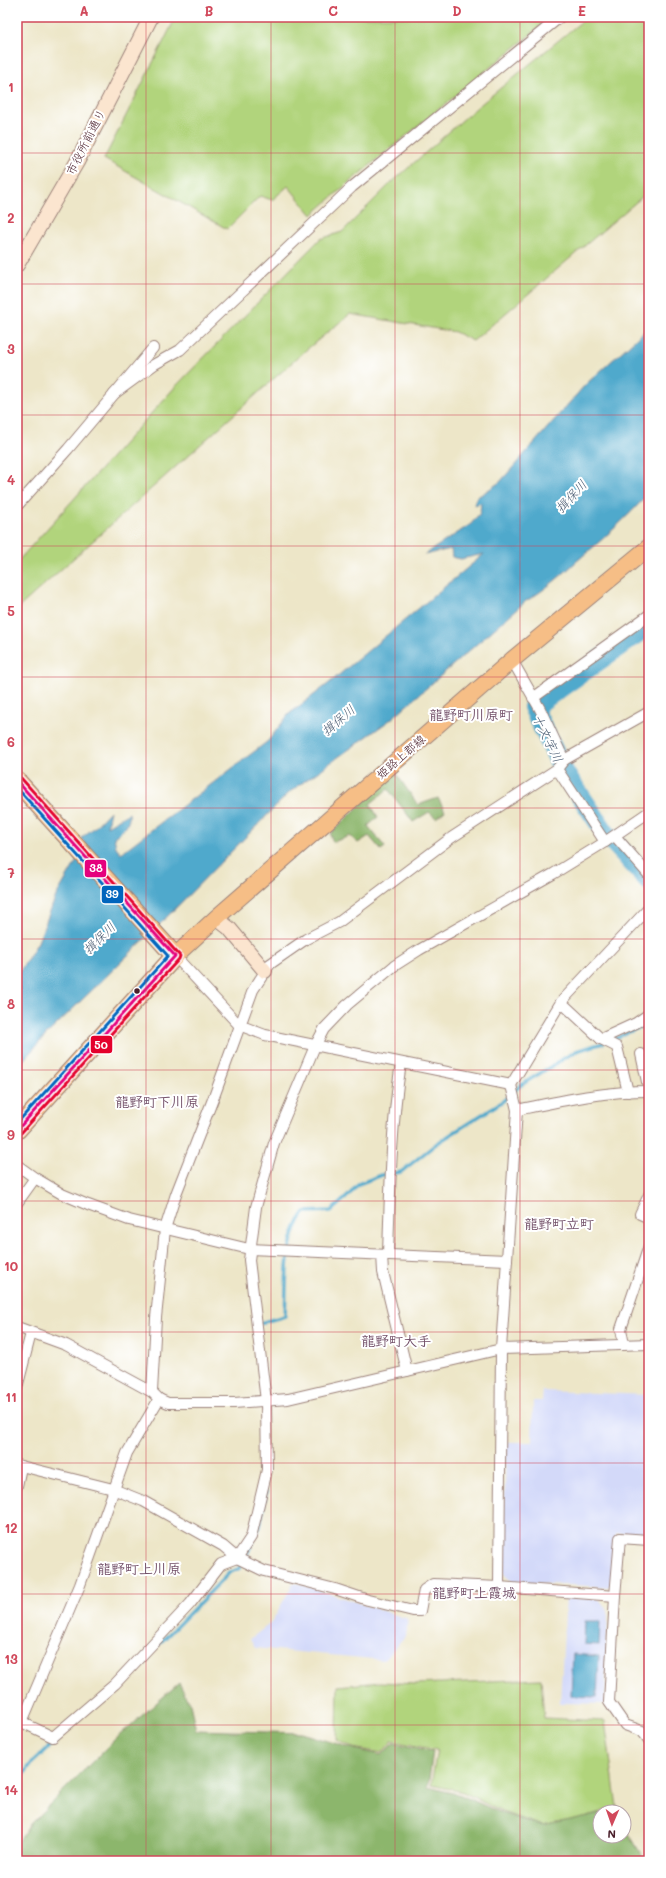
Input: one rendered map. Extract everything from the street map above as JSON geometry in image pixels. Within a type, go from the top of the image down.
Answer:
[{"type":"highway","points":[[17,781],[175,956],[17,1130]]},
{"type":"main road","name":"姫路上郡線","points":[[175,956],[216,918],[512,660],[648,552]]},
{"type":"street","name":"市役所前通り","points":[[17,265],[77,162],[151,17]]},
{"type":"street","points":[[114,394],[155,364],[180,350],[352,187],[560,17]]},
{"type":"street","points":[[17,506],[153,348]]},
{"type":"street","points":[[533,698],[649,615]]},
{"type":"street","points":[[512,660],[540,709],[564,760]]},
{"type":"street","points":[[649,712],[564,760],[556,769],[451,838],[339,922],[306,939],[270,964],[253,990],[176,1194],[165,1229],[156,1318],[155,1396],[127,1453],[80,1585],[19,1721],[53,1737],[115,1684],[190,1604],[221,1564],[237,1558],[251,1537],[267,1470],[269,1401],[250,1267],[249,1250],[256,1207],[274,1143],[315,1046],[324,1029],[348,1005],[394,966],[615,836],[649,812]]},
{"type":"street","points":[[556,769],[605,842]]},
{"type":"street","points":[[615,836],[649,875]]},
{"type":"street","points":[[499,1587],[501,1349],[517,1110],[511,1085],[561,1002],[649,908]]},
{"type":"street","points":[[216,918],[228,928],[265,971]]},
{"type":"street","points":[[175,956],[239,1025],[265,1035],[511,1085]]},
{"type":"street","points":[[561,1002],[601,1039],[617,1047],[628,1092]]},
{"type":"street","points":[[601,1039],[636,1023],[649,1014]]},
{"type":"street","points":[[517,1110],[552,1103],[628,1092],[649,1091],[641,1054]]},
{"type":"street","points":[[401,1063],[383,1272],[407,1371]]},
{"type":"street","points":[[17,1165],[35,1178],[88,1206],[129,1220],[249,1250],[507,1260]]},
{"type":"street","points":[[17,1203],[35,1178]]},
{"type":"street","points":[[649,1195],[640,1214],[649,1218]]},
{"type":"street","points":[[624,1345],[621,1329],[649,1246]]},
{"type":"street","points":[[17,1327],[66,1345],[168,1403],[234,1403],[288,1399],[501,1349],[649,1344]]},
{"type":"street","points":[[17,1388],[31,1333]]},
{"type":"street","points":[[17,1486],[19,1466],[113,1489],[143,1501],[223,1546],[237,1558],[264,1571],[336,1589],[368,1600],[413,1611],[420,1611],[424,1590],[433,1584],[499,1587],[615,1596]]},
{"type":"street","points":[[649,1540],[620,1538],[609,1702],[626,1725],[642,1731],[649,1740]]},
{"type":"shaded area","points":[[543,1391],[649,1395],[649,1534],[616,1533],[614,1582],[608,1587],[512,1582],[503,1573],[506,1442],[532,1442],[533,1401],[542,1401]]},
{"type":"shaded area","points":[[294,1582],[408,1619],[406,1635],[384,1660],[255,1648],[250,1639],[271,1623]]},
{"type":"shaded area","points":[[566,1597],[599,1599],[608,1611],[605,1704],[560,1703]]},
{"type":"green space","points":[[176,17],[552,17],[347,184],[312,215],[288,186],[272,200],[260,196],[227,229],[104,159]]},
{"type":"green space","points":[[587,17],[649,17],[649,191],[473,341],[455,332],[350,314],[306,350],[17,609],[17,562],[176,386],[320,239],[342,232],[390,184],[475,109]]},
{"type":"green space","points":[[395,772],[418,805],[438,798],[445,811],[436,818],[429,812],[413,822],[388,789],[370,804],[378,817],[368,826],[385,847],[381,850],[369,836],[358,843],[350,836],[333,842],[330,834]]},
{"type":"green space","points":[[541,1679],[544,1718],[605,1721],[617,1804],[592,1804],[592,1815],[543,1826],[502,1812],[463,1792],[431,1785],[437,1750],[392,1741],[382,1753],[354,1748],[337,1740],[338,1686],[380,1682],[415,1684]]},
{"type":"green space","points":[[179,1683],[190,1704],[196,1730],[302,1733],[354,1749],[382,1755],[393,1743],[433,1751],[428,1787],[461,1795],[501,1813],[543,1826],[592,1815],[592,1844],[632,1844],[632,1839],[645,1861],[17,1861],[17,1844],[31,1823],[114,1740]]},
{"type":"water","name":"揖保川","points":[[649,327],[649,493],[614,528],[565,572],[526,601],[390,720],[291,791],[158,926],[47,1034],[17,1067],[17,976],[38,942],[56,896],[86,845],[81,838],[95,827],[110,811],[107,826],[129,813],[129,821],[123,830],[114,837],[116,847],[121,853],[268,741],[289,714],[328,684],[484,554],[461,559],[452,557],[451,549],[424,555],[471,524],[480,513],[481,503],[474,505],[476,498],[500,482],[585,385]]},
{"type":"water","points":[[585,1621],[600,1621],[599,1645],[584,1644]]},
{"type":"water","points":[[573,1654],[599,1656],[597,1697],[571,1696]]},
{"type":"waterway","name":"十文字川","points":[[649,625],[533,707],[563,770],[607,835],[649,881]]},
{"type":"waterway","points":[[609,1041],[649,1023]]},
{"type":"waterway","points":[[260,1323],[285,1316],[286,1276],[290,1249],[298,1223],[305,1212],[331,1211],[349,1195],[358,1184],[382,1175],[401,1172],[436,1144],[503,1101],[521,1085],[576,1051],[603,1043]]},
{"type":"waterway","points":[[255,1537],[260,1526],[266,1492]]},
{"type":"waterway","points":[[159,1644],[229,1573],[240,1568],[253,1542]]},
{"type":"waterway","points":[[17,1784],[31,1764],[59,1738]]},
{"type":"transit line","name":"50","points":[[21,778],[180,956],[179,959],[21,1133]]},
{"type":"transit line","name":"38","points":[[17,781],[175,956],[17,1130]]},
{"type":"transit line","name":"39","points":[[17,788],[168,956],[17,1123]]},
{"type":"district","name":"龍野町川原町","points":[[471,715]]},
{"type":"district","name":"龍野町下川原","points":[[157,1102]]},
{"type":"district","name":"龍野町立町","points":[[559,1224]]},
{"type":"district","name":"龍野町大手","points":[[396,1341]]},
{"type":"district","name":"龍野町上川原","points":[[139,1569]]},
{"type":"district","name":"龍野町上霞城","points":[[474,1593]]}]
